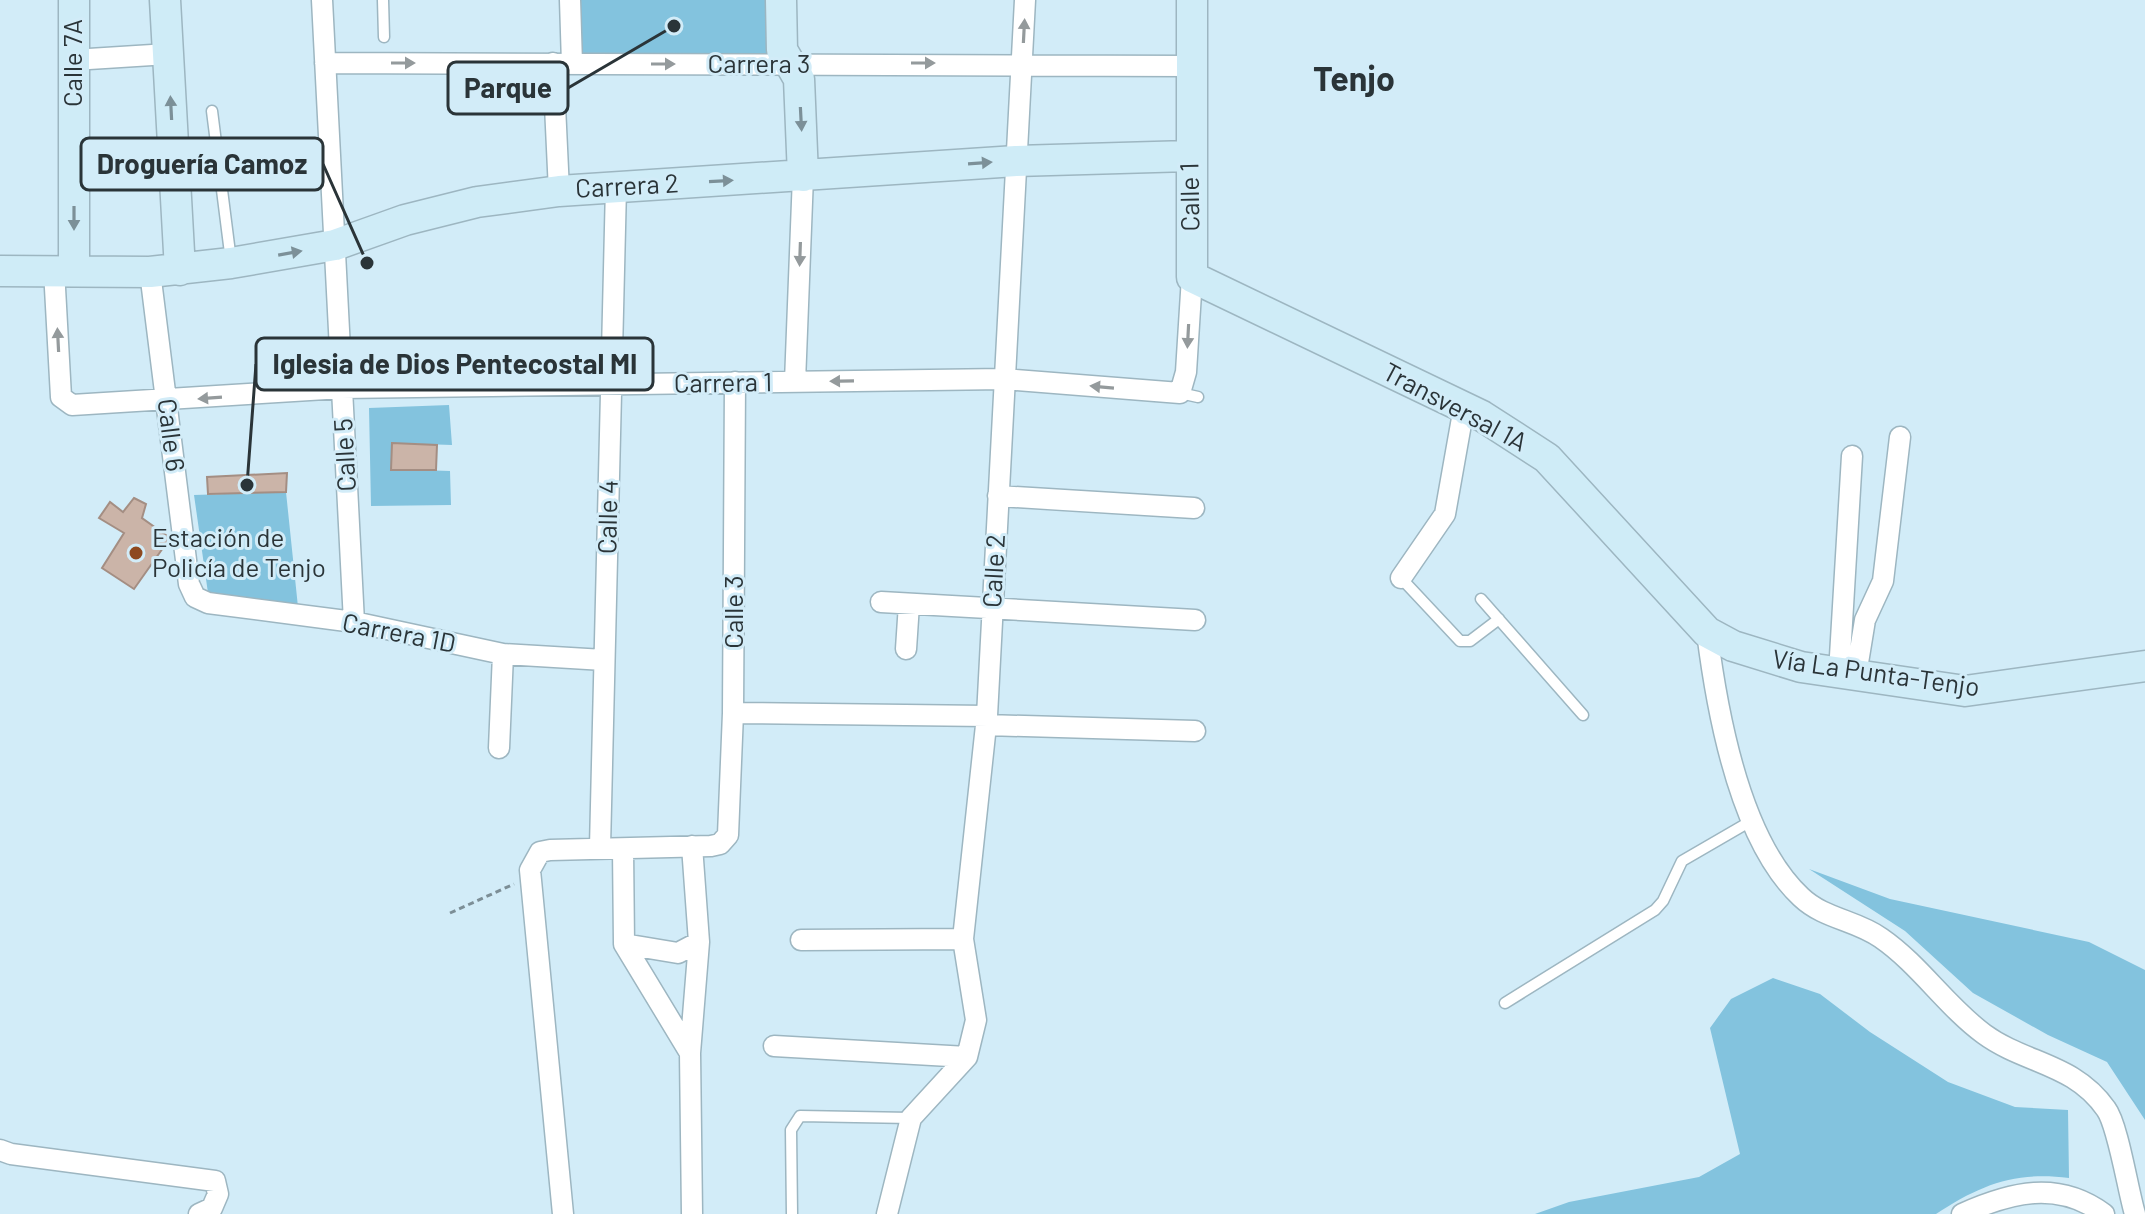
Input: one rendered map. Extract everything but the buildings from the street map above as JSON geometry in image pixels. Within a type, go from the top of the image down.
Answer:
[{"type":"main road","name":"Calle 7A","points":[[64,270],[74,0]]},
{"type":"main road","points":[[165,0],[180,270]]},
{"type":"main road","points":[[781,0],[782,50],[799,79],[803,176]]},
{"type":"main road","name":"Calle 1","points":[[1192,0],[1189,156],[1192,277]]},
{"type":"main road","name":"Carrera 2","points":[[0,271],[150,272],[231,263],[335,245],[405,220],[477,202],[559,191],[1016,161],[1189,156]]},
{"type":"main road","name":"Transversal 1A","points":[[1192,277],[1464,407],[1516,436],[1547,458],[1707,632]]},
{"type":"main road","name":"Vía La Punta-Tenjo","points":[[1707,632],[1763,657],[1847,674],[1965,691],[2145,666]]},
{"type":"street","name":"Calle 5","points":[[322,0],[354,622]]},
{"type":"street","points":[[559,191],[562,63],[570,0]]},
{"type":"street","name":"Calle 2","points":[[911,1118],[967,1057],[976,1020],[963,939],[986,720],[1025,0]]},
{"type":"street","points":[[73,60],[168,54]]},
{"type":"street","name":"Carrera 3","points":[[325,63],[1022,62],[1192,66]]},
{"type":"street","points":[[795,382],[803,176]]},
{"type":"street","name":"Calle 4","points":[[600,847],[616,187]]},
{"type":"street","name":"Carrera 1","points":[[64,270],[61,397],[72,405],[342,388],[1004,379],[1189,395]]},
{"type":"street","name":"Calle 6","points":[[150,272],[189,584],[195,597]]},
{"type":"street","name":"Calle 1","points":[[1189,395],[1186,372],[1192,277]]},
{"type":"street","name":"Calle 3","points":[[692,846],[711,846],[726,840],[730,829],[735,382]]},
{"type":"street","points":[[1401,578],[1445,514],[1464,407]]},
{"type":"street","points":[[1847,674],[1865,620],[1883,581],[1900,437]]},
{"type":"street","points":[[1847,674],[1852,456]]},
{"type":"street","points":[[998,496],[1194,508]]},
{"type":"street","name":"Carrera 1D","points":[[195,597],[208,603],[354,622],[503,654],[604,660]]},
{"type":"street","points":[[881,602],[1195,620]]},
{"type":"street","points":[[906,649],[909,604]]},
{"type":"street","points":[[1707,632],[1713,678],[1751,821],[1761,847],[1799,896],[1820,912],[1880,937],[1984,1034],[2083,1081],[2109,1111],[2135,1214]]},
{"type":"street","points":[[499,748],[503,654]]},
{"type":"street","points":[[733,713],[986,720],[1195,731]]},
{"type":"street","points":[[563,1214],[528,877],[540,852],[600,847],[692,846],[699,942],[690,1053],[692,1214]]},
{"type":"street","points":[[623,849],[624,944],[690,1053]]},
{"type":"street","points":[[801,940],[963,939]]},
{"type":"street","points":[[624,944],[678,953],[699,942]]},
{"type":"street","points":[[774,1046],[967,1057]]},
{"type":"street","points":[[887,1214],[911,1118]]},
{"type":"street","points":[[0,1150],[215,1181],[218,1194],[212,1208],[199,1214]]},
{"type":"street","points":[[1962,1214],[2023,1193],[2049,1190],[2075,1196],[2104,1214]]},
{"type":"lane","points":[[383,0],[384,37]]},
{"type":"lane","points":[[212,111],[231,263]]},
{"type":"lane","points":[[1401,578],[1460,641],[1470,641],[1499,619]]},
{"type":"lane","points":[[1481,599],[1583,715]]},
{"type":"lane","points":[[1505,1003],[1655,910],[1663,901],[1682,861],[1751,821]]},
{"type":"lane","points":[[792,1214],[791,1130],[800,1116],[911,1118]]},
{"type":"path","points":[[450,913],[528,877]]},
{"type":"shaded area","points":[[578,0],[771,0],[771,53],[578,53]]},
{"type":"shaded area","points":[[449,405],[452,445],[393,443],[391,469],[450,471],[451,505],[371,506],[369,408]]},
{"type":"shaded area","points":[[286,492],[298,607],[208,593],[194,495]]},
{"type":"shaded area","points":[[1809,869],[1890,899],[2089,942],[2145,970],[2145,1120],[2107,1062],[2048,1035],[1973,993],[1905,931]]},
{"type":"shaded area","points":[[1773,978],[1820,994],[1870,1032],[1948,1082],[2015,1107],[2068,1110],[2069,1178],[2032,1177],[1999,1182],[1968,1195],[1936,1214],[1535,1214],[1569,1202],[1699,1177],[1740,1154],[1710,1028],[1731,999]]},
{"type":"place","name":"Parque","points":[[674,26]]},
{"type":"place","name":"Droguería Camoz","points":[[367,263]]},
{"type":"place","name":"Iglesia de Dios Pentecostal MI","points":[[247,485]]},
{"type":"place","name":"Estación de Policía de Tenjo","points":[[136,553]]},
{"type":"district","name":"Tenjo","points":[[1354,79]]}]
